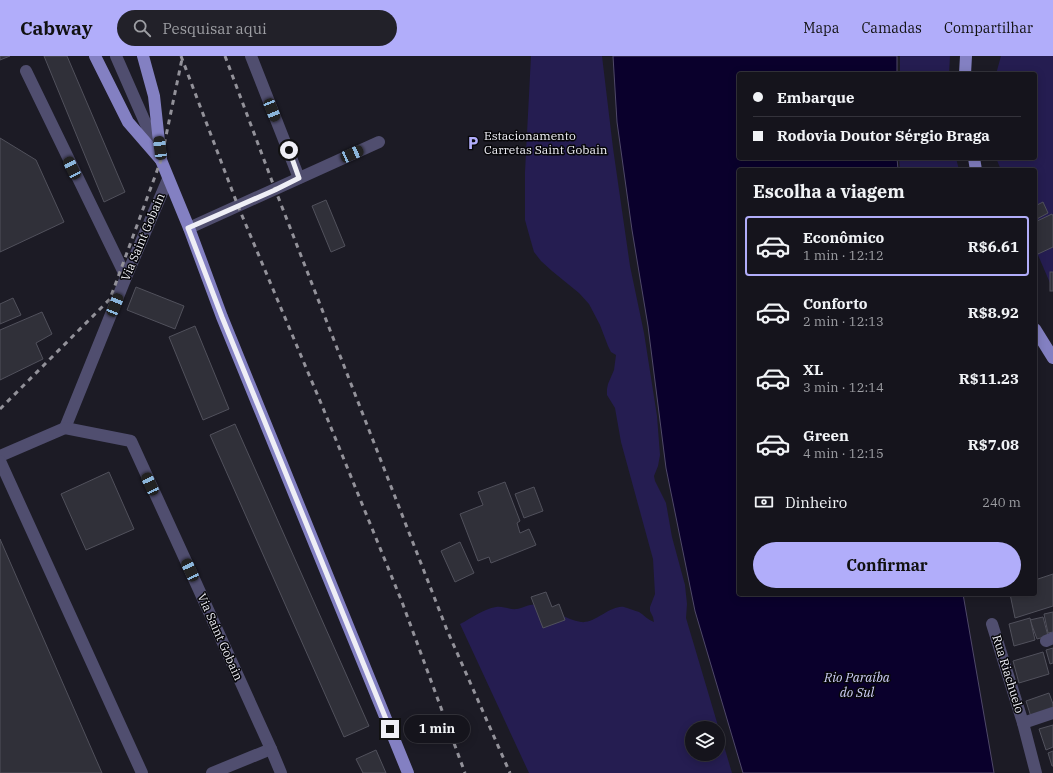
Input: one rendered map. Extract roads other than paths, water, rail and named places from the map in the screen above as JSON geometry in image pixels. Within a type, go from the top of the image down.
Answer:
[{"type":"main road","points":[[95,56],[128,122],[162,160]]},
{"type":"main road","points":[[143,56],[154,96],[162,160],[168,179],[222,317],[408,773]]},
{"type":"main road","points":[[965,72],[966,56]]},
{"type":"main road","points":[[1037,332],[1053,358]]},
{"type":"street","points":[[116,56],[162,160]]},
{"type":"street","points":[[251,56],[299,178]]},
{"type":"street","points":[[26,71],[126,277]]},
{"type":"street","points":[[188,228],[379,142]]},
{"type":"street","name":"Via Saint Gobain","points":[[168,179],[126,277],[65,428],[131,441],[271,749]]},
{"type":"street","points":[[0,456],[65,428]]},
{"type":"street","points":[[0,461],[142,773]]},
{"type":"street","name":"Rua Riachuelo","points":[[992,624],[1023,724],[1036,773]]},
{"type":"street","name":"Rua Riachuelo","points":[[1023,724],[1053,713]]},
{"type":"street","points":[[212,773],[271,749],[281,773]]},
{"type":"water","name":"Rio Paraíba do Sul","points":[[613,56],[897,56],[897,72],[737,72],[737,160],[897,160],[898,168],[737,168],[737,596],[963,596],[994,773],[743,773],[695,611],[666,468],[648,326],[632,230],[617,122]]},
{"type":"railway","points":[[181,56],[238,206],[323,408],[402,602],[465,773]]},
{"type":"railway","points":[[225,56],[275,189],[447,630],[510,773]]},
{"type":"railway","points":[[0,409],[110,299],[161,160],[182,59]]},
{"type":"place","name":"Estacionamento Carretas Saint Gobain","points":[[473,143]]}]
